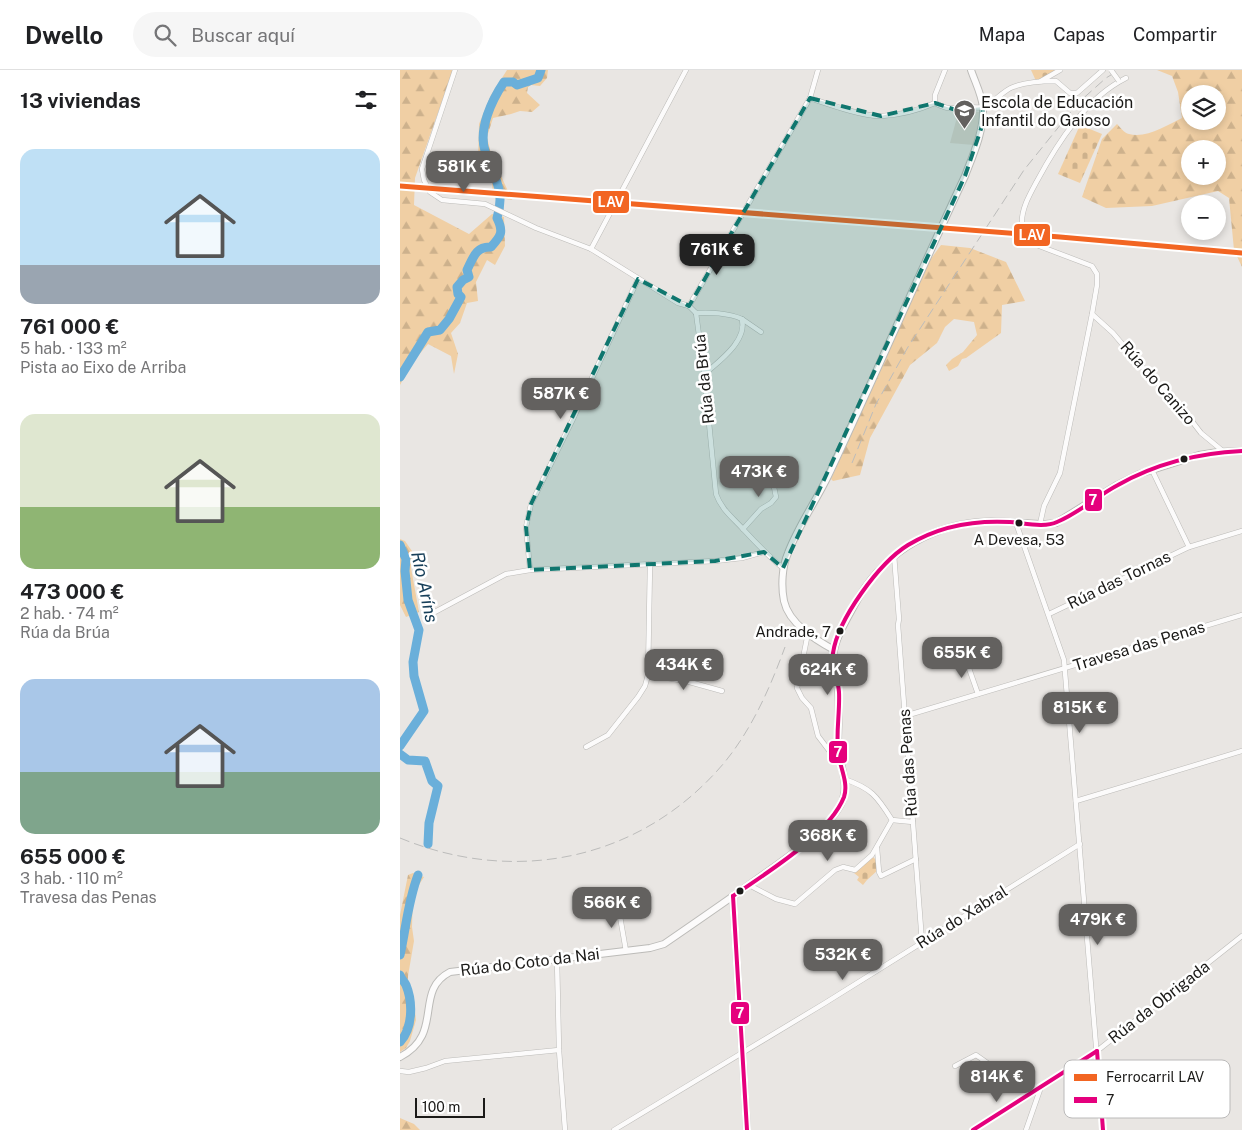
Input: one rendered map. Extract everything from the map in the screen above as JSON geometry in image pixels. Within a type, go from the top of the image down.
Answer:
[{"type":"street","points":[[455,70],[422,169],[424,180],[430,192],[442,200],[485,204],[536,228],[591,249],[678,303],[689,306],[696,313],[706,312],[736,316],[761,332]]},
{"type":"street","points":[[591,249],[686,70]]},
{"type":"street","points":[[689,306],[810,98],[818,70]]},
{"type":"street","points":[[935,103],[935,95],[945,70]]},
{"type":"street","points":[[972,70],[983,107],[982,126],[976,146],[965,176],[829,474],[787,554],[783,568],[784,602],[789,611],[799,625],[808,633],[834,650],[856,601],[868,583],[894,555],[922,537],[940,530],[979,522],[1051,524],[1064,519],[1123,482],[1152,470],[1199,455],[1242,451]]},
{"type":"street","points":[[1041,81],[1060,70]]},
{"type":"street","points":[[810,98],[856,112],[881,116],[935,103],[944,108],[956,110],[983,107],[1014,86],[1041,81],[1056,81],[1070,93],[1077,93],[1103,70]]},
{"type":"street","points":[[1110,70],[1119,82]]},
{"type":"street","points":[[1040,524],[1044,506],[1060,473],[1098,285],[1097,274],[1092,266],[1034,244],[1023,236],[1021,224],[1030,194],[1060,140],[1094,102],[1126,78]]},
{"type":"street","points":[[695,255],[705,252],[719,254]]},
{"type":"street","points":[[530,570],[526,527],[531,504],[638,279]]},
{"type":"street","name":"Rúa da Brúa","points":[[696,313],[716,494],[725,510],[764,552],[783,568]]},
{"type":"street","name":"Rúa do Canizo","points":[[1092,314],[1113,333],[1201,433],[1224,452]]},
{"type":"street","points":[[704,372],[723,358],[737,342],[743,324],[742,319]]},
{"type":"street","name":"Rúa das Tornas","points":[[1152,470],[1188,547]]},
{"type":"street","points":[[743,529],[761,508],[776,497],[774,487],[778,475]]},
{"type":"street","points":[[1016,523],[1061,648],[1065,668],[1098,1060]]},
{"type":"street","name":"Rúa das Tornas","points":[[1049,614],[1188,547],[1242,531]]},
{"type":"street","points":[[433,613],[506,574],[530,570],[742,558],[764,552]]},
{"type":"street","name":"Rúa das Penas","points":[[894,555],[922,942]]},
{"type":"street","points":[[586,747],[608,734],[645,686],[648,675],[650,564]]},
{"type":"street","name":"Travesa das Penas","points":[[905,716],[1242,615]]},
{"type":"street","points":[[808,633],[797,688],[802,698],[811,708],[818,736],[834,757],[840,760]]},
{"type":"street","name":"Rúa do Coto da Nai","points":[[400,1057],[408,1053],[419,1043],[425,1031],[432,991],[441,976],[450,972],[650,948],[664,944],[795,852],[810,839],[835,814],[841,804],[845,791],[838,750],[839,692],[834,650]]},
{"type":"street","points":[[965,657],[978,694]]},
{"type":"street","points":[[648,675],[686,681],[722,691]]},
{"type":"street","points":[[1076,801],[1242,751]]},
{"type":"street","points":[[844,779],[868,789],[880,801],[892,820]]},
{"type":"street","points":[[892,820],[913,822]]},
{"type":"street","points":[[749,885],[776,899],[795,904],[834,870],[843,867],[855,870],[872,855],[892,820]]},
{"type":"street","name":"Rúa do Xabral","points":[[614,1130],[743,1054],[1080,844]]},
{"type":"street","points":[[877,848],[881,876],[916,859]]},
{"type":"street","points":[[733,896],[747,1130]]},
{"type":"street","points":[[618,905],[626,951]]},
{"type":"street","name":"Rúa da Obrigada","points":[[1083,1060],[1242,936]]},
{"type":"street","points":[[558,959],[559,1050],[565,1130]]},
{"type":"street","points":[[400,1071],[426,1068],[445,1061],[559,1050]]},
{"type":"street","points":[[955,1066],[976,1055],[1030,1093]]},
{"type":"street","name":"Rúa da Obrigada","points":[[973,1130],[1064,1073]]},
{"type":"street","points":[[1026,1130],[1041,1088]]},
{"type":"highlighted area","points":[[810,98],[881,116],[935,103],[956,110],[983,107],[982,126],[965,176],[783,568],[764,552],[715,561],[530,570],[526,527],[531,504],[638,279],[689,306]]},
{"type":"shaded area","name":"Escola de Educación Infantil do Gaioso","points":[[959,110],[980,112],[974,145],[950,143]]},
{"type":"green space","points":[[400,70],[453,70],[415,178],[414,205],[469,234],[492,214],[504,217],[505,246],[495,265],[487,260],[476,282],[478,301],[467,303],[460,323],[451,333],[458,354],[454,374],[451,356],[428,344],[412,363],[400,385]]},
{"type":"green space","points":[[507,70],[548,70],[547,78],[540,86],[531,85],[528,87],[527,93],[540,105],[532,112],[520,111],[493,118],[487,137],[491,154],[512,200],[493,197],[492,183],[478,161],[479,124],[491,95]]},
{"type":"green space","points":[[1031,70],[1057,70],[1036,81]]},
{"type":"green space","points":[[1157,70],[1242,70],[1242,267],[1234,250],[1229,198],[1218,191],[1200,195],[1181,195],[1181,199],[1152,206],[1106,208],[1082,197],[1102,139],[1117,124],[1127,133],[1136,135],[1149,133],[1181,118],[1181,130],[1226,130],[1226,85],[1181,85],[1181,112],[1178,92],[1172,76]]},
{"type":"green space","points":[[1080,125],[1102,134],[1080,183],[1058,174]]},
{"type":"green space","points":[[941,245],[970,248],[1006,262],[1025,301],[1002,305],[1001,333],[962,359],[958,366],[949,371],[946,365],[963,352],[977,335],[974,322],[954,319],[945,327],[937,343],[910,365],[870,438],[860,475],[833,481],[831,479],[918,286],[930,260]]},
{"type":"green space","points":[[400,539],[405,541],[414,554],[411,568],[419,612],[406,617],[400,605]]},
{"type":"green space","points":[[873,857],[877,861],[878,870],[863,885],[857,880],[859,877],[854,873]]},
{"type":"green space","points":[[413,873],[424,877],[413,894],[412,927],[414,941],[408,976],[408,986],[413,996],[416,1020],[410,1041],[406,1048],[400,1052],[400,915],[408,875]]},
{"type":"green space","points":[[400,1118],[414,1124],[420,1130],[400,1130]]},
{"type":"waterway","name":"Río Aríns","points":[[400,377],[428,332],[440,330],[449,319],[461,297],[458,294],[457,287],[463,280],[469,277],[467,270],[473,257],[482,248],[491,247],[499,237],[501,230],[497,218],[500,199],[499,191],[483,142],[487,115],[504,82],[513,82],[517,85],[538,78],[541,70]]},
{"type":"waterway","name":"Río Aríns","points":[[400,545],[406,559],[405,571],[408,600],[419,630],[413,662],[414,676],[424,711],[400,746]]},
{"type":"waterway","name":"Río Aríns","points":[[400,754],[408,760],[425,761],[432,781],[438,786],[429,823],[428,844]]},
{"type":"waterway","name":"Río Aríns","points":[[400,955],[409,905],[418,875]]},
{"type":"waterway","name":"Río Aríns","points":[[400,975],[406,985],[411,1007],[407,1030],[400,1042]]},
{"type":"railway","points":[[852,463],[876,404],[908,347],[1024,170],[1078,103],[1106,78],[1119,70]]},
{"type":"railway","points":[[400,838],[444,853],[488,860],[532,861],[575,855],[616,842],[655,822],[691,796],[724,763],[752,722],[773,678],[785,647]]},
{"type":"rail line","name":"LAV","points":[[400,186],[1060,237],[1242,253]]},
{"type":"transit line","name":"7","points":[[733,896],[779,865],[811,839],[825,825],[844,797],[845,786],[838,744],[839,692],[833,663],[836,639],[851,609],[862,593],[873,578],[897,553],[920,538],[932,533],[970,523],[1052,524],[1073,514],[1118,485],[1147,471],[1194,457],[1242,451]]},
{"type":"transit line","name":"7","points":[[733,896],[747,1130]]},
{"type":"transit line","name":"7","points":[[1097,1051],[1098,1060]]},
{"type":"transit line","name":"7","points":[[1083,1060],[1097,1051]]},
{"type":"transit line","name":"7","points":[[973,1130],[1064,1072]]},
{"type":"transit line","name":"7","points":[[1102,1118],[1103,1130]]},
{"type":"place","name":"Escola de Educación Infantil do Gaioso","points":[[965,130]]},
{"type":"place","name":"A Devesa, 53","points":[[1019,523]]},
{"type":"place","name":"Andrade, 7","points":[[840,631]]}]
